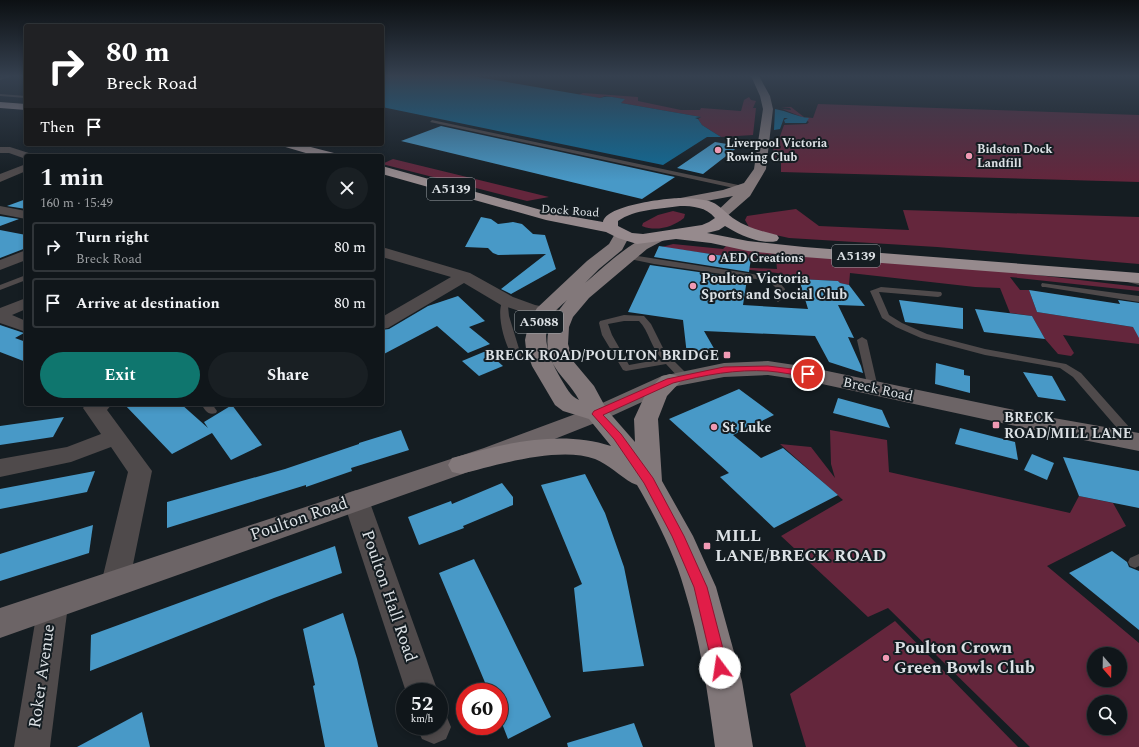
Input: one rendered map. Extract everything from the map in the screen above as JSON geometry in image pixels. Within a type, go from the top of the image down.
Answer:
[{"type":"highway","points":[[293,146],[323,154]]},
{"type":"highway","name":"Dock Road","points":[[384,171],[551,217],[617,231]]},
{"type":"highway","name":"A5139","points":[[622,213],[680,202],[706,205],[716,210],[734,226],[756,235],[782,240],[1139,267]]},
{"type":"highway","name":"Dock Road","points":[[519,208],[582,213],[622,213]]},
{"type":"highway","points":[[617,231],[610,220],[614,216],[622,213]]},
{"type":"highway","name":"A5139","points":[[617,231],[638,239],[665,236],[709,228],[719,223],[722,216]]},
{"type":"highway","name":"A5139","points":[[665,236],[710,238],[748,246],[804,252],[1139,278]]},
{"type":"main road","points":[[722,216],[745,193],[747,187],[760,169],[768,111]]},
{"type":"main road","points":[[680,202],[726,194],[747,187]]},
{"type":"main road","name":"A5088","points":[[597,414],[565,402],[539,358],[536,349],[536,334],[540,318],[544,312],[593,265],[616,247],[617,231]]},
{"type":"main road","name":"A5088","points":[[665,236],[641,246],[582,294],[564,316],[559,327],[558,344],[562,362],[586,392],[597,414],[617,436],[649,481],[678,536],[700,587],[724,681],[734,747]]},
{"type":"main road","name":"Breck Road","points":[[597,414],[674,373],[768,368],[808,374],[1048,426],[1137,442]]},
{"type":"main road","points":[[649,481],[646,419],[657,393],[674,373]]},
{"type":"main road","name":"Poulton Road","points":[[0,622],[462,465],[597,414]]},
{"type":"main road","points":[[462,465],[520,452],[567,446],[600,451],[649,481]]},
{"type":"street","points":[[0,150],[10,150],[24,155]]},
{"type":"street","points":[[0,178],[24,168]]},
{"type":"street","points":[[0,210],[24,215]]},
{"type":"street","points":[[384,253],[464,276],[507,301],[544,312],[564,316]]},
{"type":"street","points":[[0,265],[24,256]]},
{"type":"street","points":[[384,323],[464,276]]},
{"type":"street","points":[[0,316],[24,304]]},
{"type":"street","points":[[0,316],[24,326]]},
{"type":"street","points":[[97,406],[94,408],[140,471],[115,584]]},
{"type":"street","points":[[0,468],[71,454],[116,437]]},
{"type":"street","name":"Poulton Hall Road","points":[[356,500],[419,683]]},
{"type":"street","name":"Roker Avenue","points":[[32,747],[52,605]]},
{"type":"lane","points":[[432,121],[747,187]]},
{"type":"lane","points":[[628,256],[654,262],[772,279],[781,289],[778,299]]},
{"type":"lane","points":[[1119,277],[1139,283]]},
{"type":"lane","points":[[0,288],[24,279]]},
{"type":"lane","points":[[1045,285],[1139,299]]},
{"type":"lane","points":[[938,294],[881,289],[874,291],[885,316],[899,325],[924,336],[985,352],[1064,366],[1077,375],[1137,442]]},
{"type":"lane","points":[[507,301],[504,306],[504,313],[514,352],[525,359],[539,358]]},
{"type":"lane","points":[[624,318],[641,318],[647,324],[661,353],[674,373],[626,368],[607,334],[603,323],[624,318]]},
{"type":"lane","points":[[862,340],[873,388]]},
{"type":"shaded area","points":[[666,111],[756,111],[753,135],[721,137],[702,125],[698,119],[701,117]]},
{"type":"shaded area","name":"Bidston Dock Landfill","points":[[787,111],[796,111],[804,117],[813,118],[816,111],[1018,111],[1139,115],[1139,182],[781,172],[781,163],[772,157],[774,146],[779,139],[784,125],[807,124],[809,122],[807,121],[808,118],[802,117]]},
{"type":"shaded area","points":[[393,159],[549,197],[527,201],[384,165],[384,163]]},
{"type":"shaded area","points":[[796,209],[819,226],[909,230],[903,210],[1139,217],[1139,264],[937,247],[789,238],[758,231],[749,227],[745,220],[747,216]]},
{"type":"shaded area","points":[[673,211],[685,214],[684,218],[675,224],[664,228],[653,229],[642,226],[643,223],[658,215]]},
{"type":"shaded area","points":[[673,244],[723,249],[726,246],[1004,271],[1139,287],[1139,291],[1010,277],[1020,290],[1029,290],[1037,312],[1139,328],[1139,344],[1063,335],[1074,353],[1071,356],[1058,354],[1045,339],[1032,316],[1010,313],[1000,288],[975,287],[850,273],[849,285],[838,281],[799,279],[777,273],[714,266],[777,269],[776,259],[717,255],[662,247]]},
{"type":"shaded area","points":[[830,430],[887,440],[889,472],[1070,513],[1079,496],[1113,503],[1126,526],[1047,566],[1139,643],[1139,747],[1030,747],[888,608],[868,617],[781,536],[843,500],[780,444],[811,447],[835,478],[831,464]]},
{"type":"shaded area","name":"Poulton Crown Green Bowls Club","points":[[895,621],[1018,747],[806,747],[790,694]]},
{"type":"water","points":[[401,111],[666,111],[701,117],[695,118],[698,119],[702,125],[721,137],[707,137],[663,165]]},
{"type":"water","points":[[775,111],[783,111],[809,118],[806,123],[785,123],[784,120],[788,118],[784,118],[780,129],[774,130]]},
{"type":"building","points":[[441,126],[675,177],[642,199],[401,141]]},
{"type":"building","points":[[715,142],[739,146],[703,174],[677,168]]},
{"type":"building","points":[[24,200],[24,209],[7,206]]},
{"type":"building","points":[[0,216],[19,219],[0,226]]},
{"type":"building","points":[[481,217],[491,219],[498,224],[513,222],[522,224],[533,234],[545,235],[556,269],[511,294],[501,289],[546,254],[498,255],[493,253],[488,248],[465,247]]},
{"type":"building","points":[[0,230],[24,235],[24,249],[0,258]]},
{"type":"building","name":"AED Creations","points":[[659,246],[717,255],[751,258],[749,272],[654,257]]},
{"type":"building","points":[[650,265],[747,279],[743,305],[808,309],[799,279],[838,281],[849,285],[865,306],[838,305],[854,338],[848,337],[863,373],[829,362],[815,336],[704,331],[716,352],[687,355],[683,320],[628,312]]},
{"type":"building","points":[[1029,290],[1120,304],[1118,300],[1139,303],[1139,338],[1133,327],[1037,312]]},
{"type":"building","points":[[458,296],[485,321],[469,327],[490,344],[468,353],[437,326],[384,354],[384,330],[389,329],[428,306]]},
{"type":"building","points":[[899,300],[963,308],[963,329],[905,322]]},
{"type":"building","points":[[975,309],[1032,316],[1045,339],[984,332]]},
{"type":"building","points":[[0,325],[24,333],[15,338],[24,341],[24,361],[0,352]]},
{"type":"building","points":[[486,351],[503,366],[479,376],[462,361]]},
{"type":"building","points":[[936,363],[964,370],[964,375],[970,376],[970,393],[935,384]]},
{"type":"building","points":[[1023,372],[1052,376],[1066,401],[1038,397]]},
{"type":"building","points":[[739,389],[774,415],[733,435],[761,458],[783,448],[838,495],[774,528],[720,477],[729,473],[669,419]]},
{"type":"building","points":[[838,398],[882,410],[890,428],[833,413]]},
{"type":"building","points":[[126,406],[183,406],[208,428],[204,422],[233,406],[262,445],[231,460],[212,433],[172,454]]},
{"type":"building","points":[[64,417],[53,437],[0,445],[0,426]]},
{"type":"building","points":[[960,428],[1015,442],[1018,460],[955,444]]},
{"type":"building","points":[[401,430],[409,450],[351,468],[352,471],[306,487],[306,485],[167,528],[167,502],[285,469]]},
{"type":"building","points":[[1032,454],[1054,463],[1047,480],[1024,470]]},
{"type":"building","points":[[1063,457],[1139,471],[1139,508],[1079,496]]},
{"type":"building","points":[[95,471],[87,492],[0,509],[0,489]]},
{"type":"building","points":[[585,474],[605,513],[624,567],[644,666],[583,672],[574,588],[582,584],[541,485]]},
{"type":"building","points":[[502,483],[513,497],[513,505],[463,526],[464,528],[419,545],[408,517],[451,501],[452,504]]},
{"type":"building","points":[[93,525],[89,553],[0,581],[0,554]]},
{"type":"building","points":[[335,546],[342,573],[274,598],[90,671],[91,635]]},
{"type":"building","points":[[1112,551],[1127,562],[1129,567],[1139,571],[1139,630],[1069,573]]},
{"type":"building","points":[[474,559],[551,717],[508,739],[506,735],[508,735],[508,683],[485,683],[439,573]]},
{"type":"building","points":[[343,613],[357,659],[378,747],[325,747],[313,686],[315,685],[303,629]]},
{"type":"building","points":[[142,712],[150,747],[77,747]]},
{"type":"building","points":[[634,723],[643,747],[568,747],[567,743]]},
{"type":"place","name":"Liverpool Victoria Rowing Club","points":[[718,150]]},
{"type":"place","name":"Bidston Dock Landfill","points":[[969,156]]},
{"type":"place","name":"AED Creations","points":[[712,258]]},
{"type":"place","name":"Poulton Victoria Sports and Social Club","points":[[693,286]]},
{"type":"place","name":"BRECK ROAD/POULTON BRIDGE","points":[[727,355]]},
{"type":"place","name":"BRECK ROAD/MILL LANE","points":[[996,425]]},
{"type":"place","name":"St Luke","points":[[714,427]]},
{"type":"place","name":"MILL LANE/BRECK ROAD","points":[[707,546]]},
{"type":"place","name":"Poulton Crown Green Bowls Club","points":[[886,658]]},
{"type":"route","points":[[720,668],[700,587],[678,536],[649,481],[617,436],[597,414],[670,381],[724,370],[768,368],[808,374]]}]
